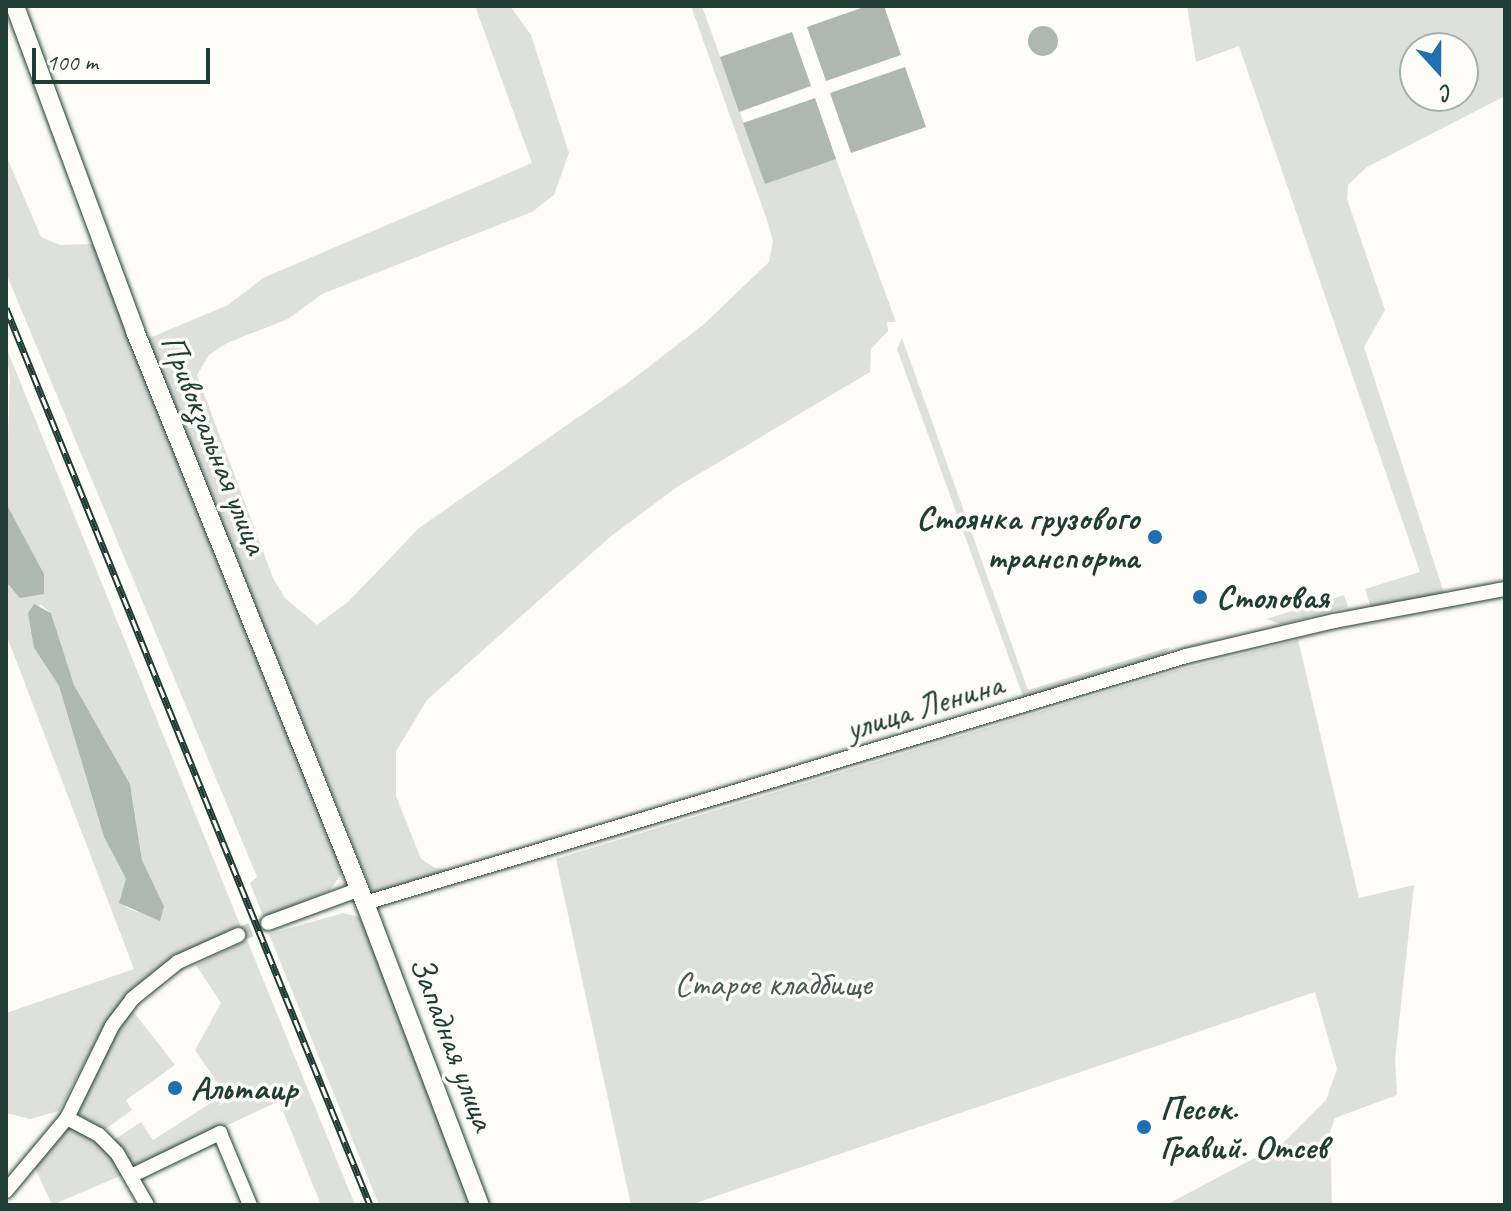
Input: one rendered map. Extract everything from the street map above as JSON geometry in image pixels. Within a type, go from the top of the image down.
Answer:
[{"type":"main road","name":"Привокзальная улица","points":[[15,6],[135,331],[363,896]]},
{"type":"main road","name":"Западная улица","points":[[363,896],[480,1205]]},
{"type":"street","name":"улица Ленина","points":[[268,923],[1186,656],[1334,621],[1505,589]]},
{"type":"street","points":[[6,1191],[67,1118],[112,1026],[132,999],[178,962],[238,935]]},
{"type":"street","points":[[67,1118],[99,1135],[133,1175],[147,1205]]},
{"type":"street","points":[[133,1175],[220,1133],[250,1205]]},
{"type":"green space","points":[[475,6],[510,6],[531,35],[569,153],[554,195],[532,212],[322,294],[288,319],[227,343],[209,355],[197,375],[273,578],[285,598],[317,625],[349,601],[419,528],[629,382],[703,325],[769,262],[773,241],[768,223],[691,6],[702,6],[765,183],[836,159],[896,322],[887,322],[888,331],[871,349],[870,372],[677,487],[610,537],[427,700],[396,751],[396,796],[421,859],[435,868],[459,870],[373,894],[147,339],[228,305],[263,278],[532,163]]},
{"type":"green space","points":[[1187,6],[1505,6],[1505,96],[1479,109],[1479,32],[1399,32],[1399,112],[1474,112],[1367,167],[1348,185],[1347,199],[1385,310],[1364,347],[1444,593],[1371,607],[1365,589],[1420,572],[1239,46],[1196,62]]},
{"type":"green space","points":[[6,155],[41,237],[60,245],[93,244],[343,872],[330,890],[264,918],[250,883],[257,877],[6,273]]},
{"type":"green space","points":[[902,338],[1028,690],[1170,647],[1165,655],[1024,699],[897,349]]},
{"type":"green space","points":[[6,347],[241,927],[164,964],[133,988],[106,1022],[59,1111],[30,1119],[6,1113],[6,1013],[134,969],[6,634],[6,582],[12,590],[44,574],[6,503],[10,380]],"holes":[[[40,604],[51,613],[74,685],[132,794],[142,860],[164,906],[137,912],[125,907],[126,879],[104,837],[59,686],[34,648]]]},
{"type":"green space","points":[[1344,595],[1348,607],[1281,624],[1266,619]]},
{"type":"green space","name":"Старое кладбище","points":[[1298,640],[1359,898],[1414,885],[1395,1059],[1397,1095],[1335,1118],[1330,1132],[1332,1205],[1166,1205],[1283,1143],[1326,1100],[1337,1069],[1315,992],[690,1205],[631,1205],[556,859],[1174,671]]},
{"type":"green space","points":[[343,913],[359,917],[365,925],[470,1205],[379,1205],[269,934]]},
{"type":"green space","points":[[247,940],[355,1205],[321,1205],[279,1101],[135,1169],[114,1140],[141,1122],[153,1140],[225,1094],[195,1050],[221,1003],[196,965]]},
{"type":"green space","points":[[132,1010],[175,1065],[126,1100],[132,1110],[103,1131],[77,1113],[113,1037]]},
{"type":"green space","points":[[70,1125],[91,1134],[127,1173],[52,1205],[35,1168]]},
{"type":"shaded area","points":[[867,6],[884,6],[901,55],[826,81],[807,27]]},
{"type":"shaded area","points":[[1043,26],[1054,30],[1058,41],[1054,52],[1043,56],[1032,52],[1028,41],[1032,30]]},
{"type":"shaded area","points":[[792,32],[811,86],[739,112],[720,57]]},
{"type":"shaded area","points":[[905,67],[926,127],[851,153],[830,93]]},
{"type":"shaded area","points":[[815,98],[836,159],[765,184],[743,123]]},
{"type":"shaded area","points":[[6,503],[44,574],[44,594],[20,598],[6,582]]},
{"type":"shaded area","points":[[34,604],[51,613],[74,685],[130,784],[142,860],[164,906],[160,921],[119,903],[126,879],[104,837],[59,686],[34,648],[28,613]]},
{"type":"tunnel","points":[[238,935],[268,923]]},
{"type":"railway","points":[[6,308],[370,1205]]},
{"type":"place","name":"Стоянка грузового транспорта","points":[[1155,537]]},
{"type":"place","name":"Столовая","points":[[1200,597]]},
{"type":"place","name":"Альтаир","points":[[175,1088]]},
{"type":"place","name":"Песок. Гравий. Отсев","points":[[1144,1127]]}]
